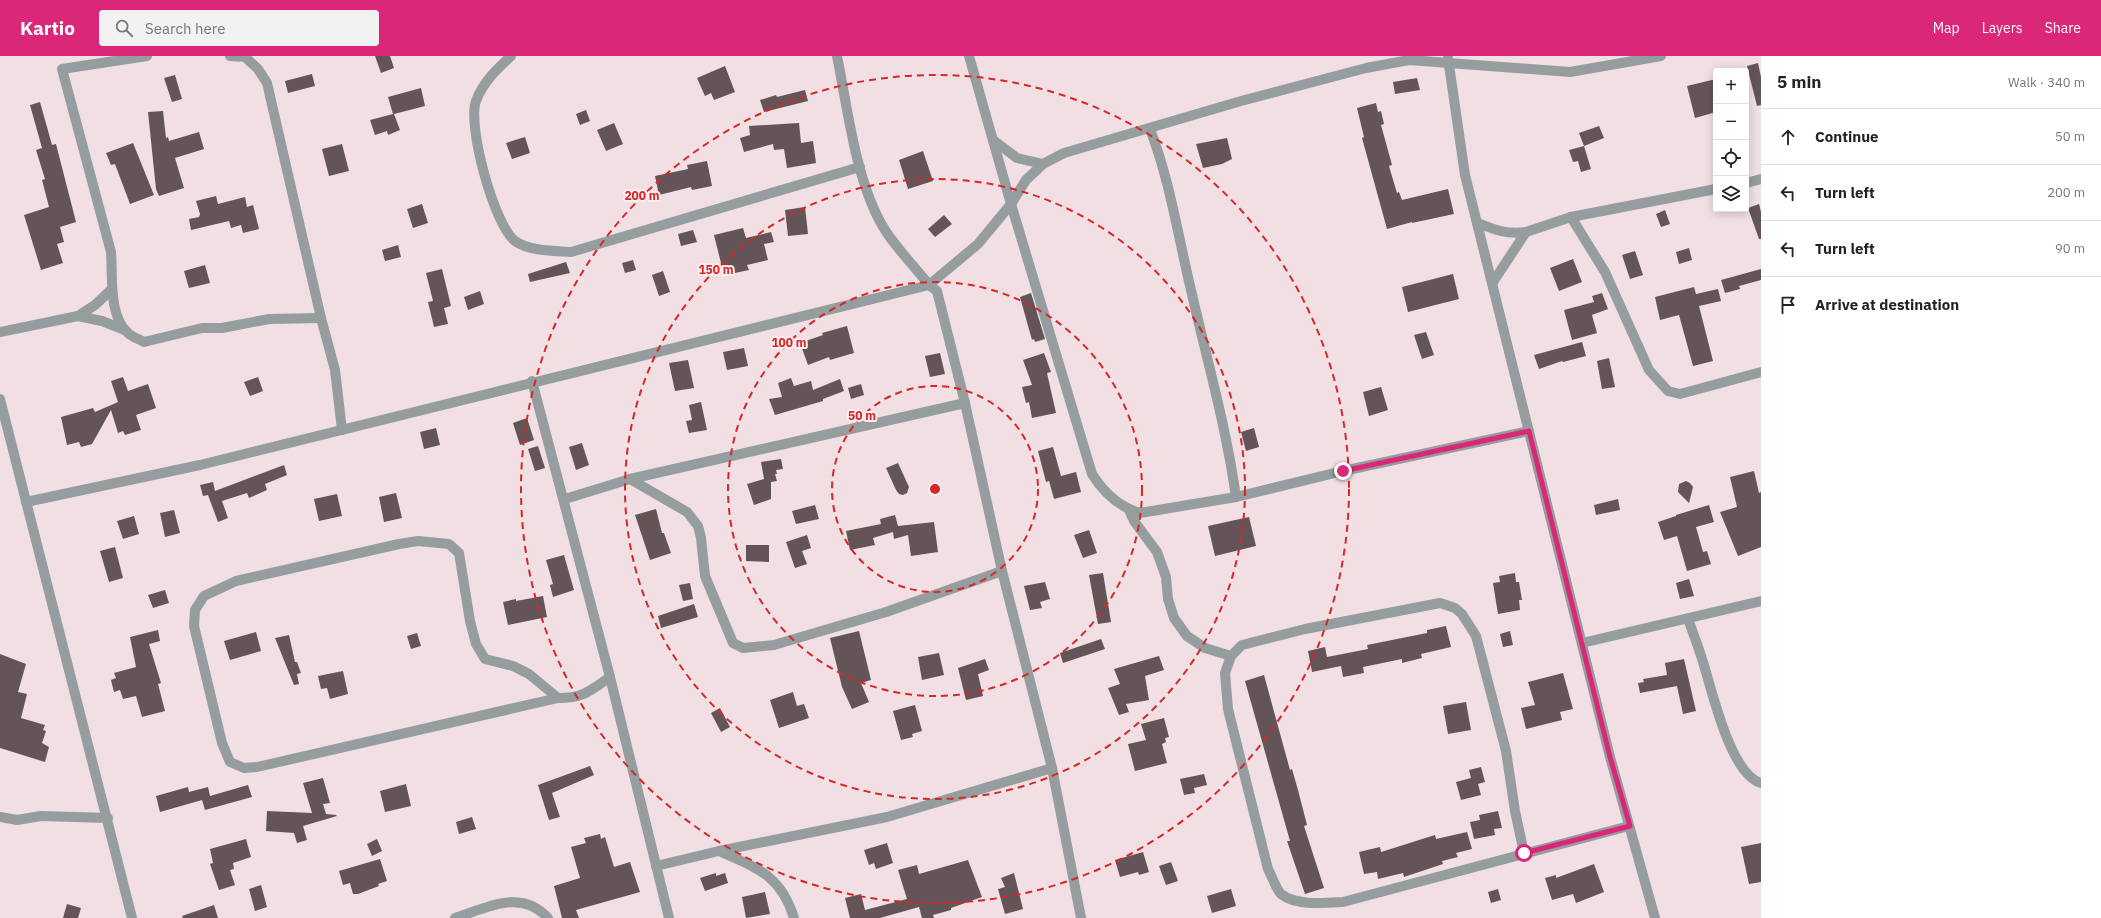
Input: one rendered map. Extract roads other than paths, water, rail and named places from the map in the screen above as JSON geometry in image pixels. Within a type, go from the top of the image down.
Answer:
[{"type":"street","points":[[125,330],[116,312],[111,290],[113,271],[111,252],[62,69],[147,56]]},
{"type":"street","points":[[230,56],[245,57],[258,68],[266,83],[321,318],[335,370],[342,430]]},
{"type":"street","points":[[512,56],[486,82],[476,101],[473,118],[484,175],[497,216],[515,241],[538,249],[571,252],[860,167]]},
{"type":"street","points":[[837,56],[860,167],[872,204],[885,230],[929,285],[937,291],[965,403],[1002,571],[1052,768],[1081,918]]},
{"type":"street","points":[[969,56],[1011,204],[1092,474],[1110,497],[1129,510],[1140,513],[1236,497],[1529,431]]},
{"type":"street","points":[[26,502],[200,465],[436,408],[532,382],[929,285],[978,244],[1011,204],[1026,180],[1043,164],[1064,154],[1241,101],[1366,68],[1409,60],[1449,59],[1570,72],[1661,56]]},
{"type":"street","points":[[1449,59],[1465,176],[1493,282],[1582,643],[1655,918]]},
{"type":"street","points":[[1150,129],[1159,153],[1224,422],[1236,497]]},
{"type":"street","points":[[993,140],[1017,158],[1043,164]]},
{"type":"street","points":[[1749,182],[1761,179]]},
{"type":"street","points":[[1478,223],[1497,231],[1512,234],[1526,232],[1571,217],[1713,190]]},
{"type":"street","points":[[1571,217],[1605,272],[1649,370],[1668,391],[1680,394],[1761,372]]},
{"type":"street","points":[[1493,282],[1526,232]]},
{"type":"street","points":[[0,332],[78,316],[95,305],[111,290]]},
{"type":"street","points":[[78,316],[102,321],[125,330],[144,342],[202,328],[222,328],[269,319],[321,318]]},
{"type":"street","points":[[532,382],[565,499],[670,918]]},
{"type":"street","points":[[0,399],[108,818],[132,918]]},
{"type":"street","points":[[565,499],[630,479],[965,403]]},
{"type":"street","points":[[630,479],[687,512],[698,526],[701,538],[705,576],[733,643],[743,648],[774,645],[886,612],[1002,571]]},
{"type":"street","points":[[1129,510],[1134,521],[1157,552],[1166,577],[1168,599],[1178,624],[1187,636],[1205,648],[1232,656]]},
{"type":"street","points":[[558,698],[529,674],[513,666],[485,659],[476,644],[470,621],[459,553],[449,544],[418,541],[399,544],[236,581],[204,596],[195,610],[195,634],[222,743],[230,762],[244,768],[257,767],[558,698],[575,698],[588,693],[610,677]]},
{"type":"street","points":[[1582,643],[1761,601]]},
{"type":"street","points":[[1524,853],[1514,811],[1506,751],[1476,636],[1462,614],[1455,608],[1440,603],[1304,629],[1242,645],[1232,656],[1224,673],[1228,709],[1268,869],[1280,894],[1292,899],[1303,901],[1343,902],[1630,826]]},
{"type":"street","points":[[1688,619],[1703,661],[1726,737],[1745,769],[1757,782],[1761,783]]},
{"type":"street","points":[[656,866],[719,851],[887,817],[1052,768]]},
{"type":"street","points":[[0,817],[17,820],[41,816],[108,818]]},
{"type":"street","points":[[719,851],[761,870],[782,890],[794,918]]},
{"type":"street","points":[[455,918],[502,902],[523,902],[540,909],[548,918]]}]
